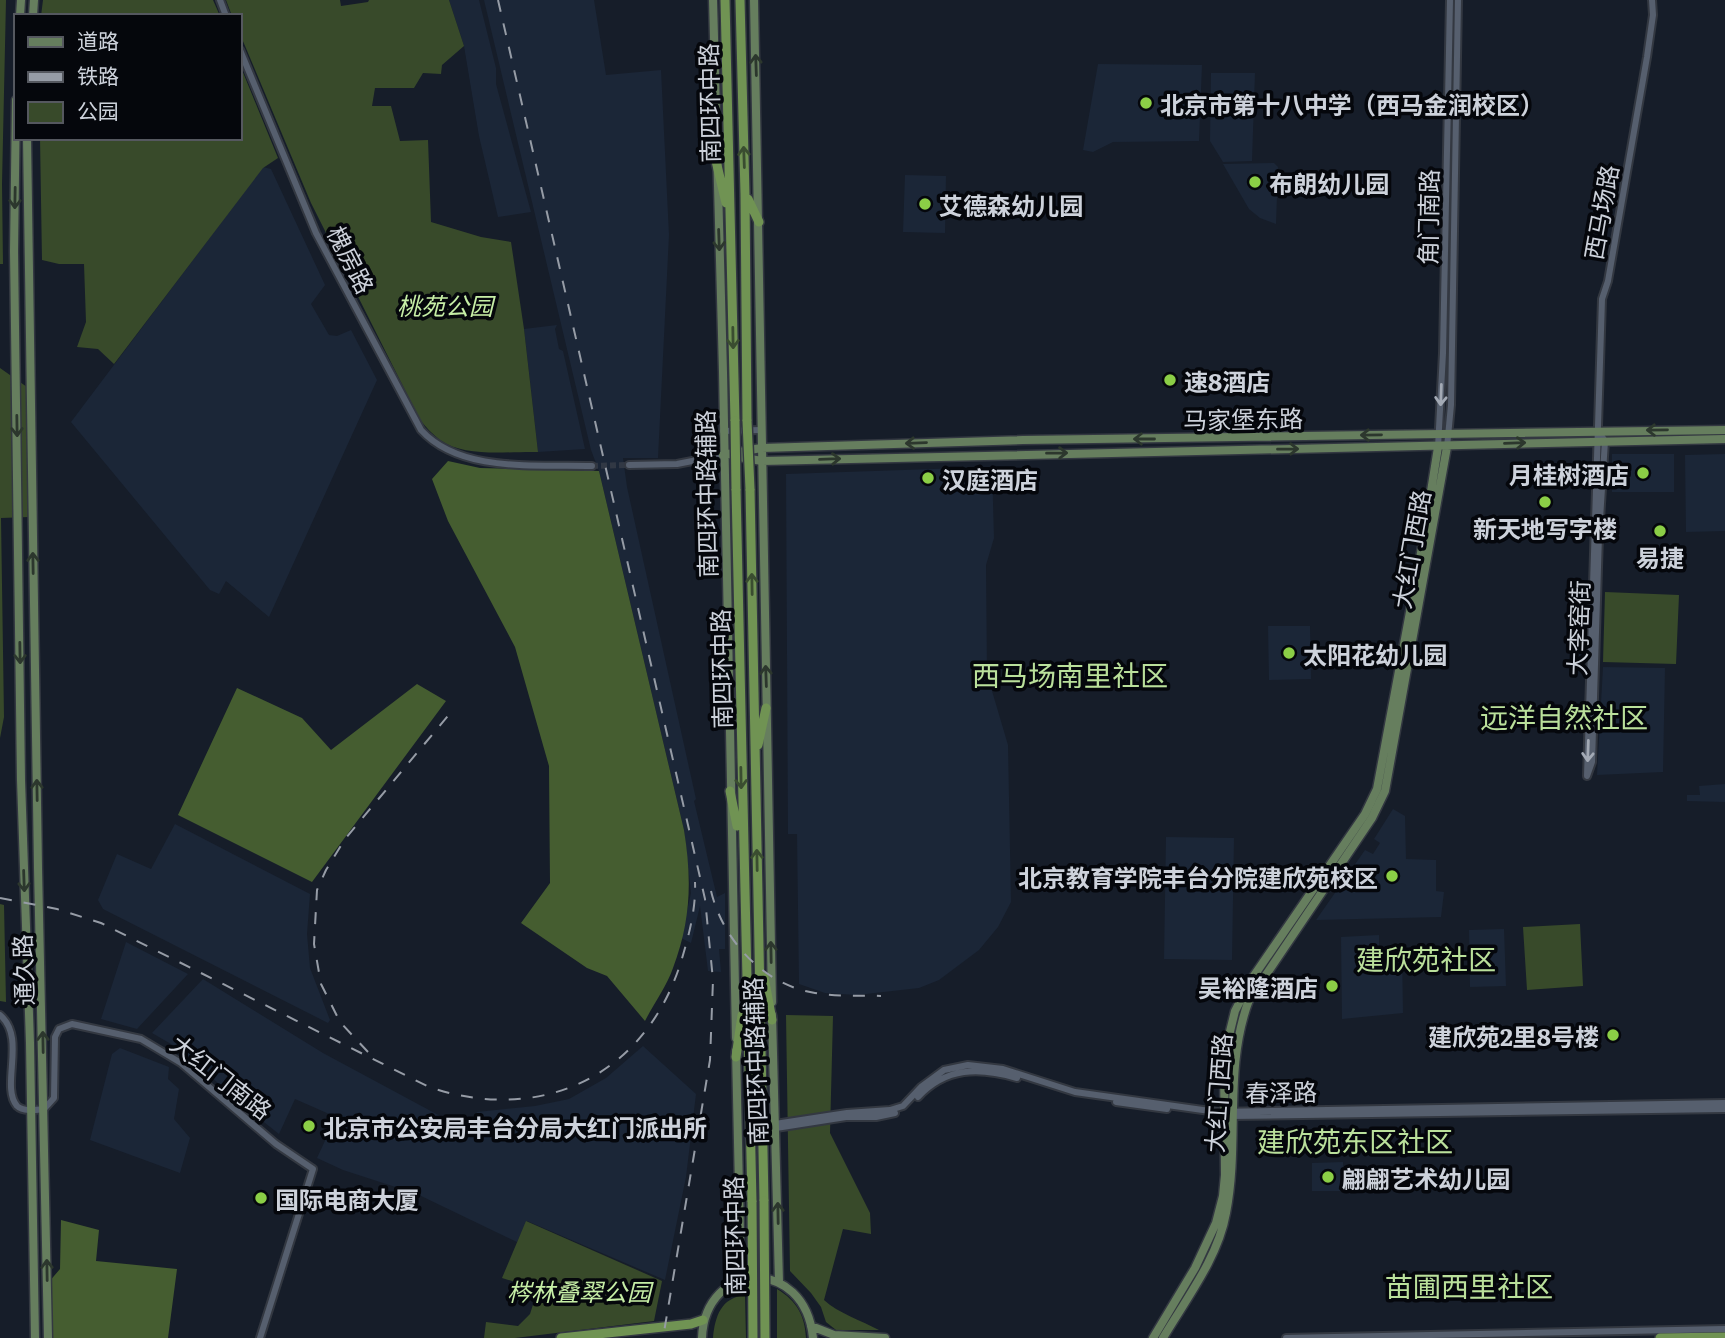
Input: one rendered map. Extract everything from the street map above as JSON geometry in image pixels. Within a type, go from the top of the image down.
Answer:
[{"type":"highway","name":"南四环中路","points":[[725,0],[753,1338]]},
{"type":"highway","name":"南四环中路","points":[[740,0],[765,1338]]},
{"type":"highway","points":[[716,161],[731,222]]},
{"type":"highway","points":[[745,194],[759,222]]},
{"type":"highway","points":[[755,760],[766,708]]},
{"type":"highway","points":[[730,791],[736,818],[738,867],[744,890]]},
{"type":"highway","points":[[759,953],[772,1020]]},
{"type":"highway","points":[[736,1057],[746,978]]},
{"type":"highway","points":[[561,1338],[691,1324],[703,1320]]},
{"type":"highway","points":[[1660,1338],[1725,1337]]},
{"type":"main road","name":"南四环中路辅路","points":[[713,0],[740,1234],[737,1282]]},
{"type":"main road","name":"南四环中路辅路","points":[[754,0],[779,1282]]},
{"type":"main road","name":"通久路","points":[[15,140],[14,251],[21,780],[35,1338]]},
{"type":"main road","name":"通久路","points":[[27,140],[48,1338]]},
{"type":"main road","name":"马家堡东路","points":[[723,455],[761,461],[1443,447],[1725,430]]},
{"type":"main road","name":"马家堡东路","points":[[723,455],[761,448],[1023,440],[1439,434],[1725,439]]},
{"type":"main road","name":"大红门西路","points":[[1163,1338],[1222,1232],[1230,1192],[1230,1114],[1222,1058],[1228,1032],[1242,996],[1365,814],[1377,789],[1443,447]]},
{"type":"main road","name":"大红门西路","points":[[1153,1338],[1195,1268],[1214,1229],[1223,1196],[1237,1034],[1249,1000],[1372,818],[1385,791],[1443,447]]},
{"type":"main road","points":[[702,1338],[703,1320],[708,1308],[721,1293],[737,1282],[750,1278],[767,1278],[779,1282],[798,1298],[811,1326],[813,1338]]},
{"type":"main road","points":[[811,1326],[834,1335],[885,1338]]},
{"type":"street","name":"角门南路","points":[[1439,434],[1447,207],[1450,0]]},
{"type":"street","name":"大红门西路","points":[[1443,447],[1450,434],[1458,0]]},
{"type":"street","name":"西马场路","points":[[1600,438],[1602,299],[1608,281],[1647,57],[1653,15],[1652,0]]},
{"type":"street","name":"槐房路","points":[[242,55],[316,233],[421,430],[442,446],[480,461],[592,466]]},
{"type":"street","points":[[723,431],[761,430]]},
{"type":"street","name":"大红门西路","points":[[1439,434],[1443,447]]},
{"type":"street","name":"大李窑街","points":[[1600,438],[1592,762],[1587,776],[1600,438]]},
{"type":"street","points":[[629,466],[677,464],[723,455]]},
{"type":"street","points":[[0,1015],[12,1030],[12,1095],[23,1110],[44,1109]]},
{"type":"street","name":"大红门南路","points":[[44,1109],[54,1098],[55,1037],[60,1028],[72,1024],[95,1027],[141,1039],[181,1063],[275,1144],[313,1169],[261,1338]]},
{"type":"street","name":"春泽路","points":[[776,1126],[891,1114],[906,1109],[924,1090],[946,1075],[969,1069],[1002,1073],[1074,1095],[1230,1114],[1725,1109]]},
{"type":"street","name":"春泽路","points":[[1230,1114],[1725,1102]]},
{"type":"street","points":[[1286,1338],[1725,1329]]},
{"type":"shaded area","points":[[449,0],[479,0],[496,68],[496,84],[531,212],[498,217],[479,136],[464,46]]},
{"type":"shaded area","points":[[484,0],[594,0],[606,75],[661,70],[669,235],[658,458],[623,458],[627,487],[696,799],[694,801],[717,897],[725,893],[725,949],[719,949],[721,972],[708,971],[700,906],[691,943],[681,938],[691,893],[684,830]]},
{"type":"shaded area","name":"北京市第十八中学（西马金润校区）","points":[[1098,64],[1202,65],[1199,141],[1113,142],[1093,152],[1083,150]]},
{"type":"shaded area","points":[[1211,73],[1255,73],[1252,161],[1223,162],[1210,141]]},
{"type":"shaded area","name":"布朗幼儿园","points":[[1274,163],[1278,167],[1276,224],[1260,218],[1249,209],[1223,164]]},
{"type":"shaded area","points":[[263,167],[271,169],[325,285],[311,304],[329,335],[337,336],[351,330],[377,380],[269,617],[226,581],[219,594],[210,590],[71,422]]},
{"type":"shaded area","name":"艾德森幼儿园","points":[[905,175],[946,176],[945,233],[903,232]]},
{"type":"shaded area","points":[[557,325],[555,329],[559,349],[563,351],[585,449],[538,452],[524,329]]},
{"type":"shaded area","name":"月桂树酒店","points":[[1612,454],[1674,454],[1674,492],[1612,492]]},
{"type":"shaded area","points":[[1725,454],[1725,531],[1686,532],[1685,455]]},
{"type":"shaded area","points":[[992,467],[994,538],[986,565],[987,674],[1008,745],[1011,902],[998,927],[979,950],[939,980],[919,988],[857,995],[825,993],[799,984],[797,834],[788,834],[786,474]]},
{"type":"shaded area","name":"太阳花幼儿园","points":[[1268,626],[1310,626],[1311,679],[1269,680]]},
{"type":"shaded area","points":[[1603,667],[1665,668],[1663,772],[1597,775]]},
{"type":"shaded area","points":[[1725,784],[1725,802],[1687,801],[1687,795],[1700,795],[1699,786]]},
{"type":"shaded area","name":"北京教育学院丰台分院建欣苑校区","points":[[1393,809],[1405,816],[1406,859],[1436,860],[1436,891],[1444,892],[1441,917],[1316,920],[1365,850],[1373,854],[1380,843],[1374,839]]},
{"type":"shaded area","points":[[175,824],[310,894],[307,934],[310,968],[330,1020],[328,1023],[103,909],[98,900],[117,854],[151,869]]},
{"type":"shaded area","points":[[1166,837],[1234,838],[1232,960],[1164,959]]},
{"type":"shaded area","points":[[1504,929],[1506,986],[1470,987],[1469,930]]},
{"type":"shaded area","points":[[1379,935],[1379,952],[1402,951],[1403,1013],[1342,1019],[1341,937]]},
{"type":"shaded area","points":[[126,942],[188,974],[137,1029],[101,1019]]},
{"type":"shaded area","points":[[203,979],[323,1053],[468,1131],[477,1112],[535,1106],[569,1099],[606,1078],[643,1046],[696,1094],[686,1177],[665,1280],[527,1221],[517,1242],[417,1194],[343,1170],[317,1158],[336,1117],[295,1099],[279,1134],[178,1048],[152,1033]]},
{"type":"shaded area","points":[[120,1048],[169,1067],[168,1079],[179,1089],[174,1119],[190,1138],[180,1173],[90,1140],[112,1054]]},
{"type":"shaded area","name":"翩翩艺术幼儿园","points":[[1343,1162],[1344,1191],[1312,1191],[1312,1163]]},
{"type":"green space","points":[[0,0],[6,0],[3,264],[0,264]]},
{"type":"green space","points":[[43,0],[213,0],[219,14],[41,14]]},
{"type":"green space","name":"桃苑公园","points":[[226,0],[340,0],[341,6],[369,0],[449,0],[464,46],[442,65],[441,74],[423,73],[414,88],[375,88],[372,106],[391,106],[400,141],[428,140],[431,222],[481,237],[511,242],[538,452],[487,452],[450,446],[420,420],[311,203],[242,39],[242,14],[231,14]]},
{"type":"green space","points":[[242,70],[278,158],[263,168],[114,364],[98,349],[77,347],[86,322],[84,264],[59,264],[42,260],[40,140],[242,140]]},
{"type":"green space","points":[[0,368],[27,387],[29,517],[1,518],[4,717],[0,738]]},
{"type":"green space","points":[[448,461],[480,468],[599,471],[684,830],[688,866],[688,900],[679,950],[667,981],[645,1021],[607,976],[587,968],[521,923],[550,883],[549,766],[515,647],[448,521],[432,479]]},
{"type":"green space","points":[[1605,592],[1679,595],[1676,664],[1603,662]]},
{"type":"green space","points":[[417,684],[446,701],[312,882],[178,815],[237,688],[302,718],[331,750]]},
{"type":"green space","points":[[0,904],[4,905],[6,1002],[0,1001]]},
{"type":"green space","points":[[1580,924],[1583,986],[1527,990],[1523,927]]},
{"type":"green space","points":[[786,1015],[833,1016],[830,1133],[870,1213],[871,1234],[843,1229],[824,1300],[843,1313],[879,1330],[836,1330],[826,1322],[821,1307],[811,1293],[790,1271]]},
{"type":"green space","points":[[61,1220],[99,1230],[96,1261],[177,1269],[168,1338],[50,1338],[48,1283],[60,1269]]},
{"type":"green space","name":"梣林叠翠公园","points":[[526,1221],[662,1281],[654,1321],[515,1338],[484,1338],[486,1322],[518,1326],[530,1314],[538,1289],[502,1278]]},
{"type":"green space","points":[[777,1289],[799,1310],[806,1338],[777,1338]]},
{"type":"green space","points":[[745,1295],[746,1338],[713,1338],[715,1322],[721,1309],[730,1300]]},
{"type":"tunnel","points":[[592,466],[629,465]]},
{"type":"railway","points":[[498,0],[705,899],[713,980],[710,1060],[663,1338]]},
{"type":"railway","points":[[368,1052],[340,1022],[321,984],[314,944],[317,890],[345,839],[452,711]]},
{"type":"railway","points":[[0,898],[57,909],[101,923],[429,1087],[472,1097],[513,1099],[551,1093],[587,1080],[618,1059],[646,1031],[667,996],[683,955],[695,901],[695,882]]},
{"type":"railway","points":[[711,891],[725,927],[736,943],[748,958],[779,981],[815,993],[881,996]]},
{"type":"place","name":"北京市第十八中学（西马金润校区）","points":[[1146,103]]},
{"type":"place","name":"布朗幼儿园","points":[[1255,182]]},
{"type":"place","name":"艾德森幼儿园","points":[[925,204]]},
{"type":"place","name":"速8酒店","points":[[1170,380]]},
{"type":"place","name":"月桂树酒店","points":[[1643,473]]},
{"type":"place","name":"汉庭酒店","points":[[928,478]]},
{"type":"place","name":"新天地写字楼","points":[[1545,502]]},
{"type":"place","name":"易捷","points":[[1660,531]]},
{"type":"place","name":"太阳花幼儿园","points":[[1289,653]]},
{"type":"place","name":"北京教育学院丰台分院建欣苑校区","points":[[1392,876]]},
{"type":"place","name":"吴裕隆酒店","points":[[1332,986]]},
{"type":"place","name":"建欣苑2里8号楼","points":[[1613,1035]]},
{"type":"place","name":"北京市公安局丰台分局大红门派出所","points":[[309,1126]]},
{"type":"place","name":"翩翩艺术幼儿园","points":[[1328,1177]]},
{"type":"place","name":"国际电商大厦","points":[[261,1198]]},
{"type":"district","name":"西马场南里社区","points":[[1070,674]]},
{"type":"district","name":"远洋自然社区","points":[[1564,716]]},
{"type":"district","name":"建欣苑社区","points":[[1426,958]]},
{"type":"district","name":"建欣苑东区社区","points":[[1355,1140]]},
{"type":"district","name":"苗圃西里社区","points":[[1469,1285]]}]
